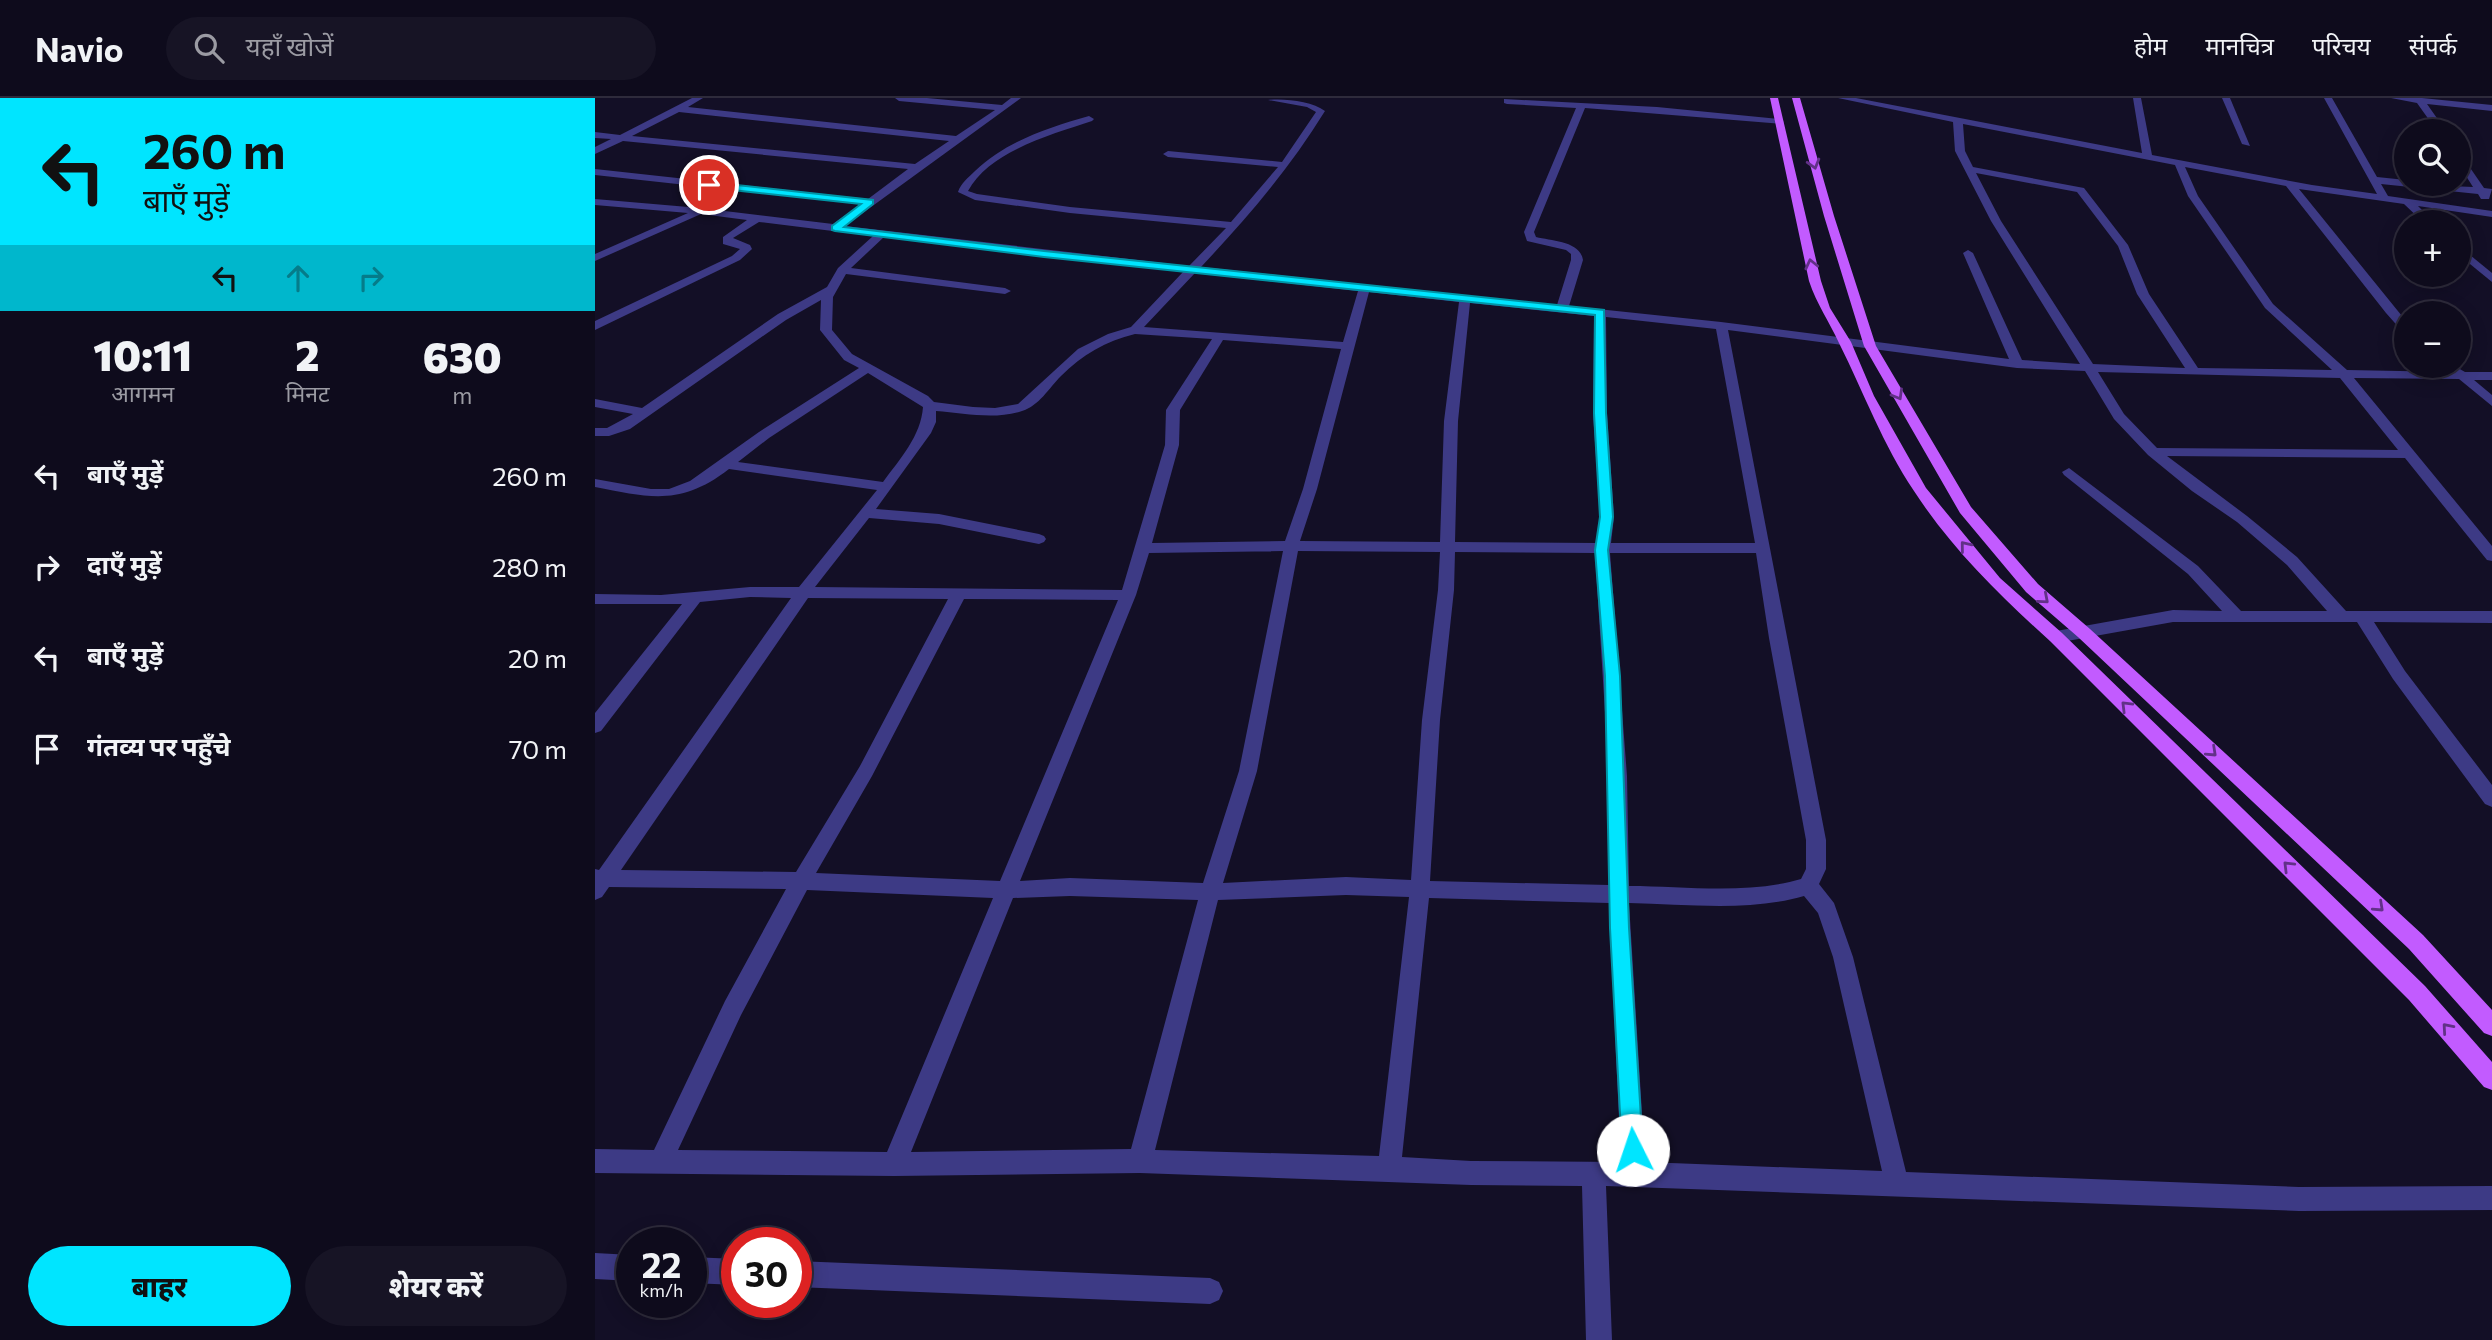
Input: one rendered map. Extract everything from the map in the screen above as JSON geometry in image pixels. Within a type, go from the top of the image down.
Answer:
[{"type":"main road","points":[[1774,98],[1815,281],[1824,308],[1845,342],[1868,396],[1920,490],[1994,582],[2056,637],[2417,993],[2492,1079]]},
{"type":"main road","points":[[1796,98],[1840,255],[1870,346],[1965,510],[2032,588],[2084,633],[2416,942],[2492,1026]]},
{"type":"street","points":[[595,151],[699,98]]},
{"type":"street","points":[[899,98],[1004,108]]},
{"type":"street","points":[[835,228],[1017,98]]},
{"type":"street","points":[[1842,98],[2289,183],[2492,214]]},
{"type":"street","points":[[2137,98],[2148,157]]},
{"type":"street","points":[[2226,98],[2247,144]]},
{"type":"street","points":[[2328,98],[2384,198]]},
{"type":"street","points":[[2395,98],[2492,108]]},
{"type":"street","points":[[2419,99],[2433,119]]},
{"type":"street","points":[[1135,330],[1232,225],[1304,139],[1321,111],[1309,105],[1272,100]]},
{"type":"street","points":[[1507,101],[1779,122]]},
{"type":"street","points":[[1562,309],[1577,260],[1576,253],[1570,248],[1531,239],[1529,232],[1581,106]]},
{"type":"street","points":[[678,109],[957,139]]},
{"type":"street","points":[[1089,119],[1029,139],[997,156],[965,186],[963,192],[975,197],[1070,210],[1232,225]]},
{"type":"street","points":[[1958,122],[1960,151],[1996,221],[2092,369],[2119,416],[2153,452],[2276,547],[2340,615]]},
{"type":"street","points":[[595,135],[917,167]]},
{"type":"street","points":[[1168,154],[1282,165]]},
{"type":"street","points":[[2179,163],[2193,197],[2269,306],[2345,375],[2492,556]]},
{"type":"street","points":[[1969,169],[2080,190],[2123,245],[2143,294],[2194,372]]},
{"type":"street","points":[[595,172],[870,202]]},
{"type":"street","points":[[2471,177],[2492,205]]},
{"type":"street","points":[[2373,180],[2394,182]]},
{"type":"street","points":[[2289,183],[2321,219],[2349,259],[2394,313]]},
{"type":"street","points":[[2471,190],[2492,192]]},
{"type":"street","points":[[2405,201],[2415,210]]},
{"type":"street","points":[[595,202],[700,211],[1190,270],[1721,326],[2017,364],[2092,369],[2394,375]]},
{"type":"street","points":[[595,258],[700,211]]},
{"type":"street","points":[[595,326],[736,258],[747,249],[727,242],[729,237],[756,219]]},
{"type":"street","points":[[881,234],[842,270],[827,297],[826,330],[848,357],[923,399],[930,406],[1000,412],[1018,409],[1031,401],[1055,374],[1081,352],[1108,336],[1135,330],[1347,346]]},
{"type":"street","points":[[1968,253],[2017,364]]},
{"type":"street","points":[[2471,260],[2492,279]]},
{"type":"street","points":[[842,270],[1005,290]]},
{"type":"street","points":[[1140,1161],[1210,892],[1248,771],[1292,544],[1310,489],[1364,288]]},
{"type":"street","points":[[595,432],[610,432],[625,426],[782,317],[832,289]]},
{"type":"street","points":[[1388,1168],[1420,890],[1431,720],[1446,590],[1451,421],[1465,298]]},
{"type":"street","points":[[1600,313],[1600,413],[1607,517],[1602,550],[1613,688],[1618,893],[1634,1174]]},
{"type":"street","points":[[598,883],[801,881],[1008,890],[1070,887],[1210,892],[1346,886],[1420,890],[1739,896],[1781,894],[1808,886],[1816,869],[1816,840],[1721,326]]},
{"type":"street","points":[[894,1164],[933,1066],[981,959],[1128,595],[1172,444],[1173,410],[1220,336]]},
{"type":"street","points":[[595,483],[667,494],[695,483],[868,368]]},
{"type":"street","points":[[2471,376],[2492,376]]},
{"type":"street","points":[[2464,378],[2492,402]]},
{"type":"street","points":[[595,403],[643,412]]},
{"type":"street","points":[[598,883],[804,592],[887,487],[924,433],[929,422],[930,406]]},
{"type":"street","points":[[2153,452],[2409,454]]},
{"type":"street","points":[[726,464],[887,487]]},
{"type":"street","points":[[2070,472],[2193,570],[2237,616]]},
{"type":"street","points":[[866,513],[939,519],[1038,539]]},
{"type":"street","points":[[1143,548],[1292,544],[1602,550],[1762,548]]},
{"type":"street","points":[[595,599],[694,599],[725,593],[804,592],[1128,595]]},
{"type":"street","points":[[661,1160],[733,1008],[801,881],[866,771],[960,592]]},
{"type":"street","points":[[595,726],[603,705],[694,599]]},
{"type":"street","points":[[2361,615],[2399,675],[2492,799]]},
{"type":"street","points":[[2056,637],[2173,616],[2492,617]]},
{"type":"street","points":[[1808,886],[1827,909],[1843,957],[1897,1184]]},
{"type":"street","points":[[595,1161],[894,1164],[1140,1161],[1471,1173],[1634,1174],[2299,1199],[2492,1198]]},
{"type":"street","points":[[1594,1174],[1598,1340]]},
{"type":"street","points":[[595,1266],[616,1267]]},
{"type":"street","points":[[812,1275],[1210,1291]]},
{"type":"route","points":[[709,185],[870,202],[835,228],[1044,254],[1600,313],[1600,413],[1607,517],[1602,550],[1613,676],[1618,776],[1619,928],[1633,1150]]}]
